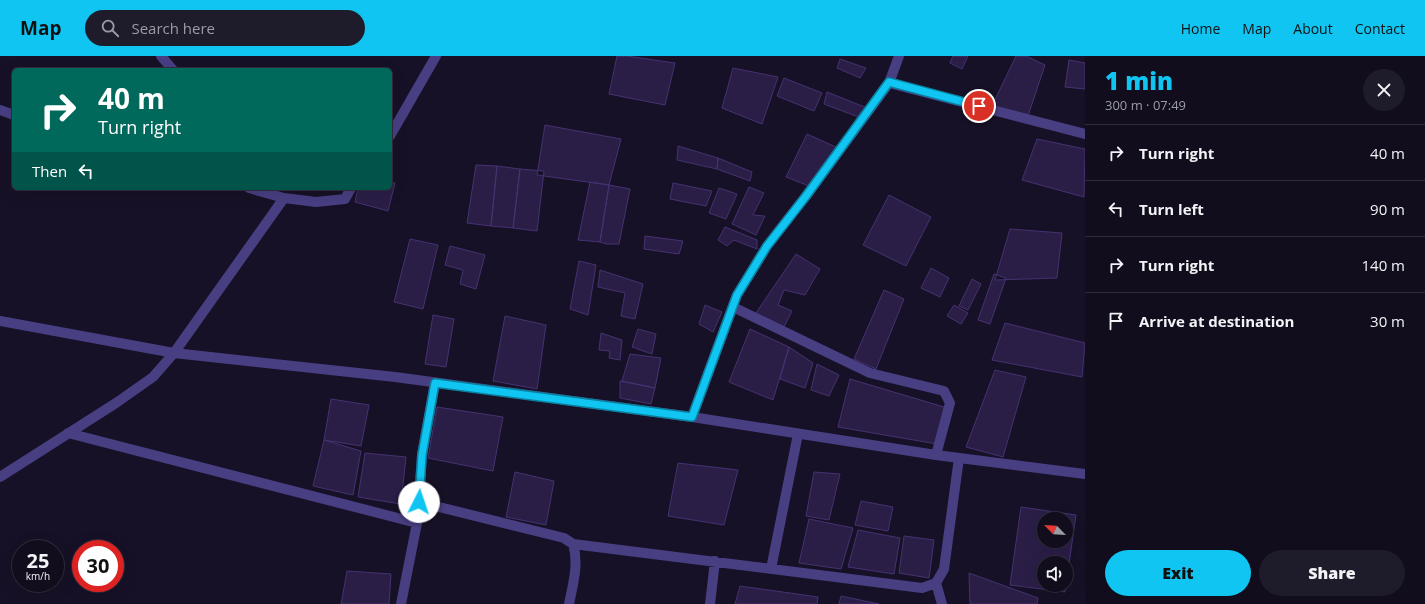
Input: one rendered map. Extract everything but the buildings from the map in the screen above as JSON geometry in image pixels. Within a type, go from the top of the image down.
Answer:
[{"type":"street","points":[[161,56],[171,68]]},
{"type":"street","points":[[392,133],[436,56]]},
{"type":"street","points":[[692,417],[737,295],[767,246],[806,196],[889,82],[899,56]]},
{"type":"street","points":[[889,82],[1085,134]]},
{"type":"street","points":[[0,110],[12,114]]},
{"type":"street","points":[[257,190],[284,198],[316,202],[345,199],[350,190]]},
{"type":"street","points":[[0,477],[116,403],[153,377],[174,353],[284,198]]},
{"type":"street","points":[[733,308],[870,373],[944,391],[950,403],[936,455]]},
{"type":"street","points":[[0,321],[174,353],[435,383],[692,417],[936,455],[1085,474]]},
{"type":"street","points":[[401,604],[418,522],[422,455],[435,383]]},
{"type":"street","points":[[68,433],[418,522]]},
{"type":"street","points":[[771,569],[798,434]]},
{"type":"street","points":[[419,502],[564,538],[573,544],[922,588],[936,583],[944,569],[959,458]]},
{"type":"street","points":[[569,604],[576,565],[576,553],[573,544]]},
{"type":"street","points":[[710,604],[715,561]]},
{"type":"street","points":[[936,583],[942,604]]},
{"type":"route","points":[[419,502],[422,455],[435,383],[692,417],[737,295],[767,246],[806,196],[889,82],[979,106]]}]
